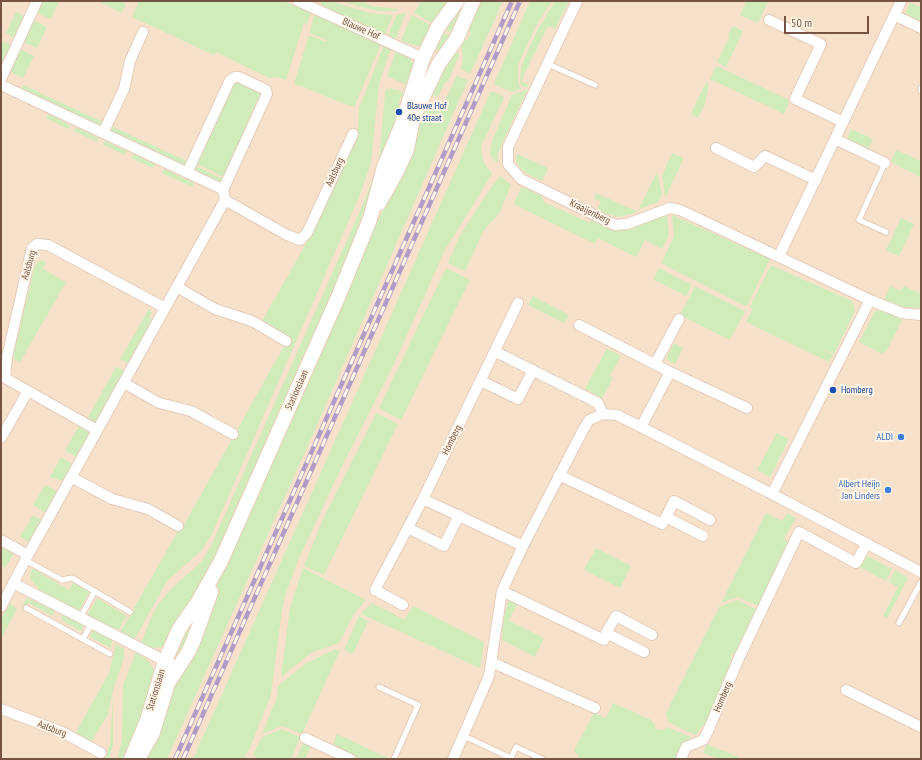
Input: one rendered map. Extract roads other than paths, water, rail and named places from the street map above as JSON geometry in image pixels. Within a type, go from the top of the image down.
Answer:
[{"type":"street","points":[[1,79],[37,1]]},
{"type":"street","name":"Blauwe Hof","points":[[298,1],[423,58]]},
{"type":"street","name":"Stationslaan","points":[[131,759],[146,720],[171,664],[189,651],[221,560],[339,295],[370,218],[384,167],[401,127],[423,58],[438,27],[457,1]]},
{"type":"street","name":"Stationslaan","points":[[370,218],[397,171],[407,149],[414,118],[438,65],[457,38],[472,1]]},
{"type":"street","name":"Kraaijenberg","points":[[577,1],[508,147],[508,164],[521,179],[615,225],[627,224],[670,208],[680,210],[780,256],[870,300],[902,313],[921,315]]},
{"type":"street","points":[[780,256],[901,1]]},
{"type":"street","points":[[894,15],[921,28]]},
{"type":"street","points":[[769,20],[821,44],[795,99],[843,122]]},
{"type":"street","points":[[103,133],[124,89],[130,61],[143,32]]},
{"type":"street","points":[[423,58],[438,65]]},
{"type":"street","points":[[1,607],[177,287],[224,195],[267,94],[266,90],[239,77],[234,77],[230,80],[187,173]]},
{"type":"street","name":"Aalsburg","points":[[1,86],[187,173],[287,235],[300,240],[307,233],[353,134]]},
{"type":"street","points":[[835,139],[885,163]]},
{"type":"street","points":[[716,148],[754,167],[766,156],[816,180]]},
{"type":"street","name":"Aalsburg","points":[[97,430],[5,378],[4,372],[32,248],[37,244],[48,245],[165,308]]},
{"type":"street","points":[[177,287],[215,308],[252,321],[286,341]]},
{"type":"street","points":[[772,494],[870,300]]},
{"type":"street","name":"Homberg","points":[[403,605],[375,590],[424,499],[496,352],[518,303]]},
{"type":"street","points":[[655,364],[678,319]]},
{"type":"street","points":[[578,325],[670,372],[746,408]]},
{"type":"street","points":[[496,352],[598,403],[603,414]]},
{"type":"street","points":[[481,381],[518,399],[533,370]]},
{"type":"street","points":[[640,427],[670,372]]},
{"type":"street","points":[[124,383],[159,404],[191,411],[234,434]]},
{"type":"street","points":[[1,438],[28,391]]},
{"type":"street","points":[[453,759],[489,676],[502,591],[523,546],[590,420],[603,414],[617,416],[640,427],[921,572]]},
{"type":"street","points":[[560,475],[662,524],[674,501],[710,520]]},
{"type":"street","points":[[72,477],[112,499],[148,509],[178,526]]},
{"type":"street","points":[[424,499],[523,546]]},
{"type":"street","points":[[408,528],[444,546],[459,515]]},
{"type":"street","points":[[666,517],[702,536]]},
{"type":"street","name":"Homberg","points":[[681,759],[686,747],[703,740],[708,731],[742,651],[798,532],[856,563],[867,543]]},
{"type":"street","points":[[1,540],[27,558]]},
{"type":"street","points":[[13,583],[171,664]]},
{"type":"street","points":[[502,591],[604,640],[606,633],[616,616],[652,635]]},
{"type":"street","points":[[606,633],[644,652]]},
{"type":"street","points":[[491,662],[595,708]]},
{"type":"street","name":"Stationslaan","points":[[138,759],[153,732],[171,664]]},
{"type":"street","points":[[846,690],[921,727]]},
{"type":"street","name":"Aalsburg","points":[[1,709],[62,732],[101,753]]},
{"type":"street","points":[[305,738],[350,759]]},
{"type":"lane","points":[[548,64],[595,85]]},
{"type":"lane","points":[[885,163],[859,220],[886,232]]},
{"type":"lane","points":[[27,558],[62,580],[72,578],[130,612]]},
{"type":"lane","points":[[900,623],[921,582]]},
{"type":"lane","points":[[80,618],[95,591]]},
{"type":"lane","points":[[26,608],[110,654]]},
{"type":"lane","points":[[83,639],[91,624]]},
{"type":"lane","points":[[380,687],[418,705],[394,759]]},
{"type":"lane","points":[[464,736],[511,758],[516,747],[542,759]]},
{"type":"railway","points":[[175,759],[512,1]]},
{"type":"railway","points":[[183,759],[520,1]]},
{"type":"place","name":"Blauwe Hof 40e straat","points":[[399,112]]},
{"type":"place","name":"Homberg","points":[[833,390]]},
{"type":"place","name":"ALDI","points":[[901,437]]},
{"type":"place","name":"Albert Heijn Jan Linders","points":[[888,490]]}]
